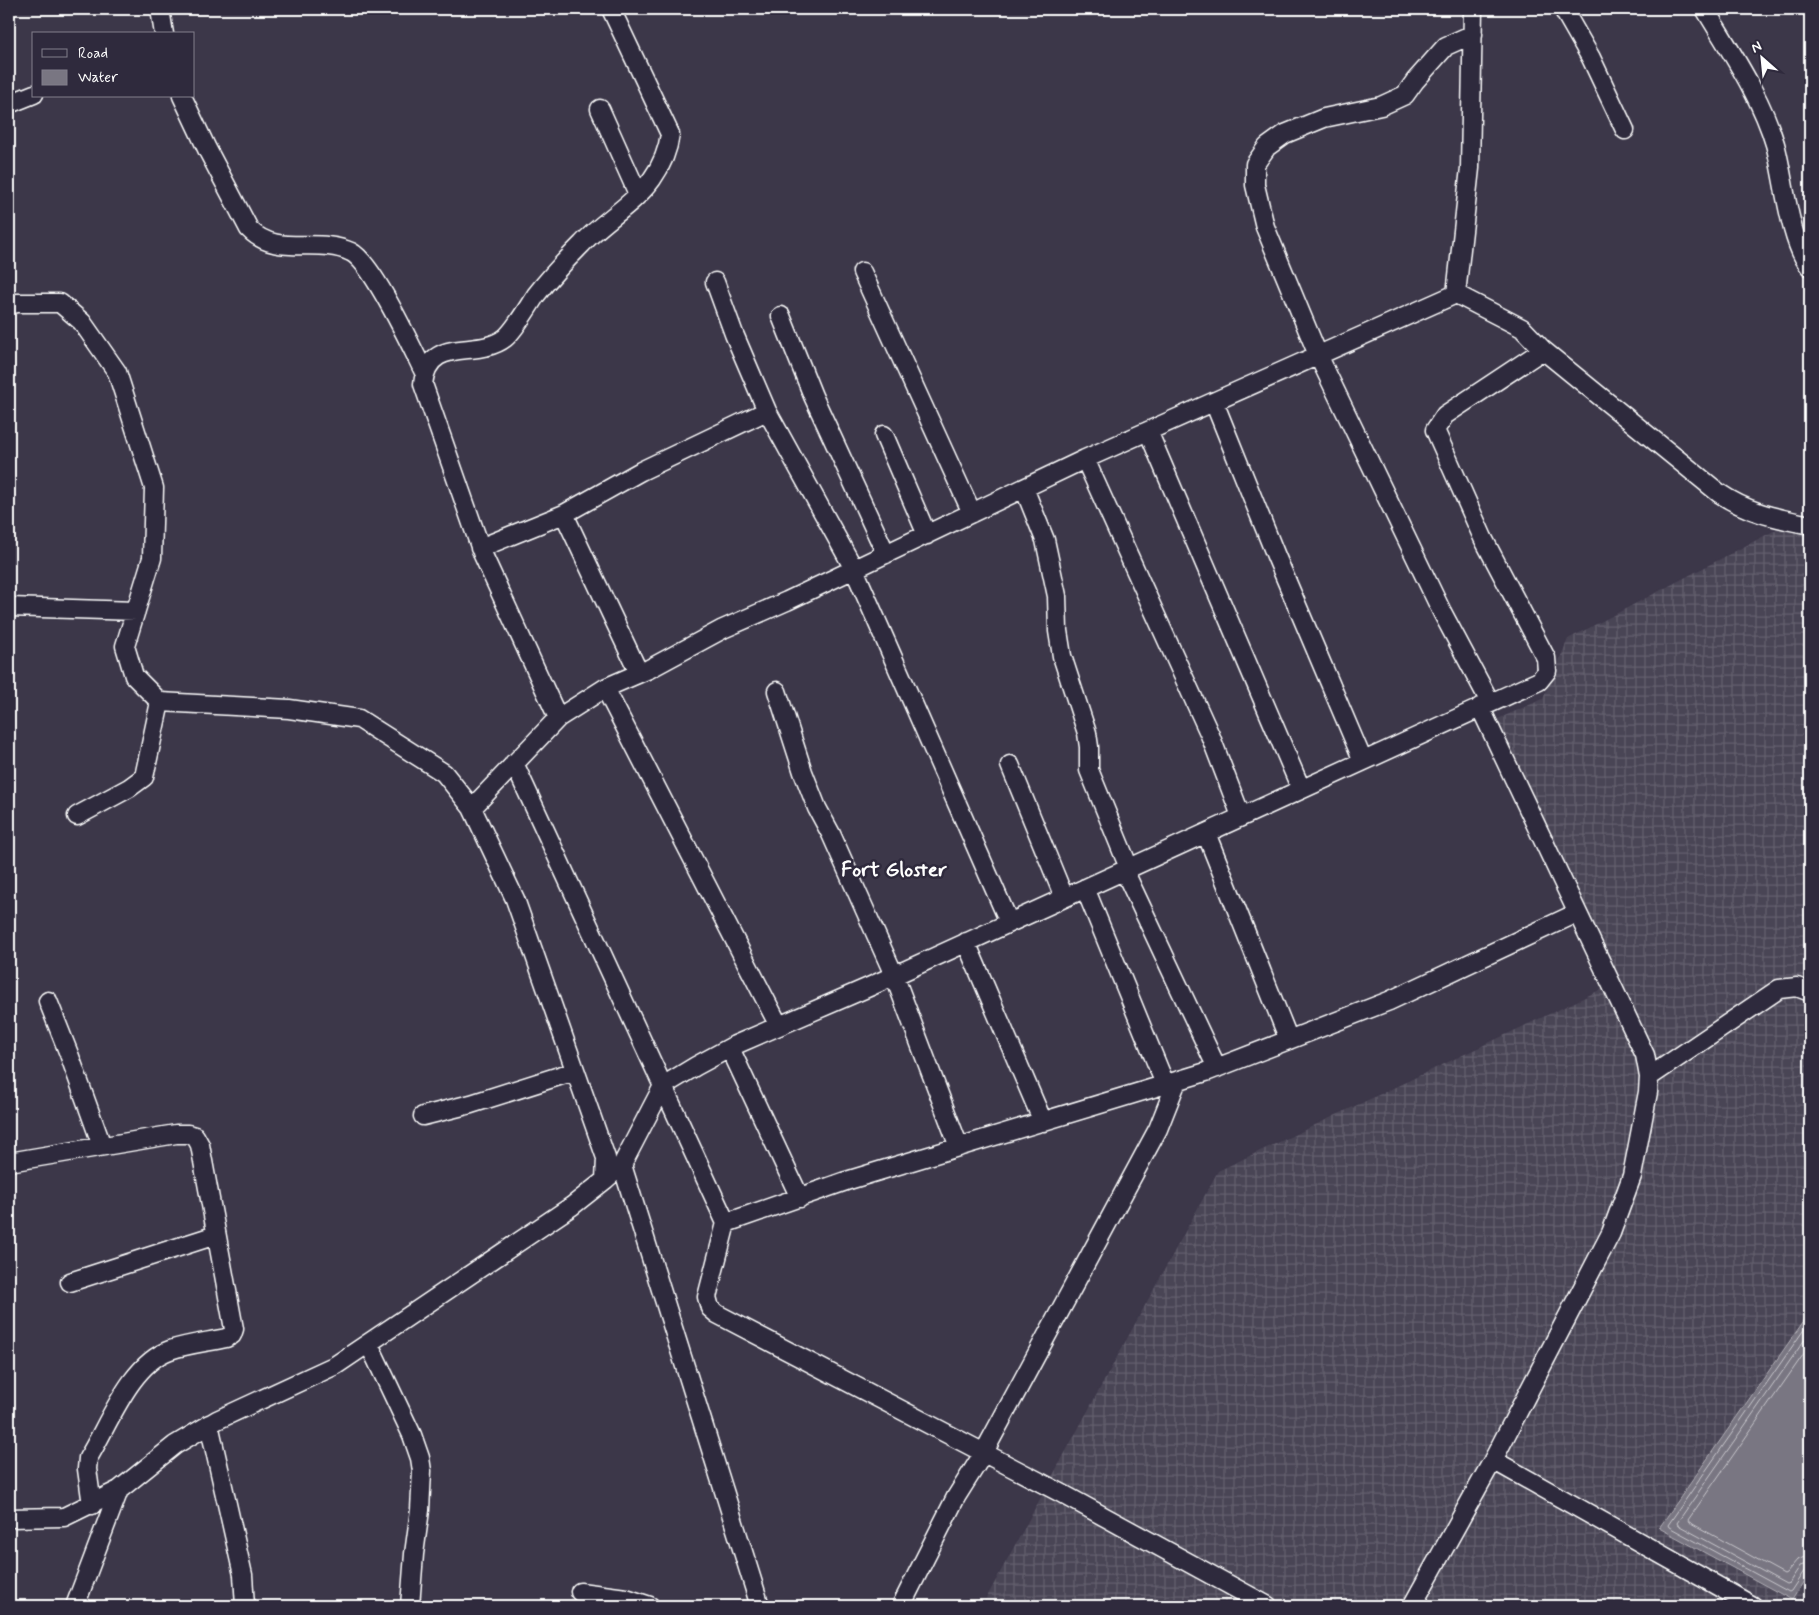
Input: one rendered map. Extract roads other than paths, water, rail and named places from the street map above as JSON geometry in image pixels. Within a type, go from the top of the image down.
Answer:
[{"type":"street","points":[[160,9],[164,32]]},
{"type":"street","points":[[424,372],[440,354],[454,350],[497,344],[507,337],[538,293],[582,243],[638,194],[653,177],[668,150],[670,134],[611,9]]},
{"type":"street","points":[[1456,294],[1470,168],[1473,9]]},
{"type":"street","points":[[1563,9],[1591,58],[1626,130]]},
{"type":"street","points":[[1705,9],[1755,96],[1771,135],[1795,233],[1806,262],[1810,267]]},
{"type":"street","points":[[1412,1606],[1493,1460],[1611,1233],[1632,1176],[1649,1076],[1645,1055],[1577,913],[1485,705],[1318,356],[1265,227],[1255,185],[1255,164],[1267,147],[1285,134],[1324,118],[1381,106],[1405,95],[1446,46],[1473,34]]},
{"type":"street","points":[[9,104],[32,95]]},
{"type":"street","points":[[183,98],[249,229],[258,238],[277,245],[319,245],[352,252],[363,262],[374,277],[424,372],[423,384],[480,548],[558,718]]},
{"type":"street","points":[[600,109],[638,194]]},
{"type":"street","points":[[862,272],[972,513]]},
{"type":"street","points":[[715,282],[734,334],[767,411],[854,569],[1009,922]]},
{"type":"street","points":[[1456,294],[1522,328],[1542,350],[1726,498],[1759,514],[1810,525]]},
{"type":"street","points":[[472,808],[558,718],[605,688],[639,673],[723,629],[787,601],[1085,459],[1456,294]]},
{"type":"street","points":[[9,305],[18,303],[60,303],[82,322],[117,372],[154,488],[152,558],[125,646],[134,676],[160,702],[289,709],[359,719],[444,774],[472,808],[515,899],[606,1158],[605,1180]]},
{"type":"street","points":[[781,316],[813,396],[886,554]]},
{"type":"street","points":[[9,1518],[64,1517],[92,1505],[119,1490],[175,1445],[209,1424],[336,1365],[369,1344],[417,1309],[572,1206],[605,1180],[622,1165],[663,1086],[680,1074],[730,1048],[1539,681],[1547,671],[1546,658],[1483,538],[1435,430],[1445,415],[1542,350]]},
{"type":"street","points":[[1214,402],[1276,556],[1363,761]]},
{"type":"street","points":[[480,548],[564,514],[642,471],[767,411]]},
{"type":"street","points":[[1148,431],[1301,789]]},
{"type":"street","points":[[884,435],[927,535]]},
{"type":"street","points":[[1085,459],[1210,735],[1241,816]]},
{"type":"street","points":[[1024,488],[1045,540],[1051,566],[1057,596],[1059,644],[1087,733],[1089,770],[1126,869],[1217,1068]]},
{"type":"street","points":[[564,514],[639,673]]},
{"type":"street","points":[[9,607],[136,610]]},
{"type":"street","points":[[605,688],[779,1026]]},
{"type":"street","points":[[777,691],[803,772],[817,808],[836,843],[894,975],[959,1147]]},
{"type":"street","points":[[77,816],[129,788],[144,777],[160,702]]},
{"type":"street","points":[[514,763],[726,1223],[707,1297],[710,1308],[1061,1493],[1268,1606]]},
{"type":"street","points":[[1010,765],[1064,897]]},
{"type":"street","points":[[1206,833],[1289,1040]]},
{"type":"street","points":[[902,1606],[956,1497],[990,1457],[1158,1129],[1171,1083],[1085,888]]},
{"type":"street","points":[[726,1223],[846,1182],[1217,1068],[1388,1001],[1577,913]]},
{"type":"street","points":[[966,942],[1043,1122]]},
{"type":"street","points":[[1649,1076],[1779,989],[1797,987],[1810,992]]},
{"type":"street","points":[[48,1001],[102,1146]]},
{"type":"street","points":[[730,1048],[800,1198]]},
{"type":"street","points":[[423,1116],[471,1104],[575,1071]]},
{"type":"street","points":[[9,1162],[176,1134],[195,1136],[200,1145],[234,1329],[232,1335],[226,1338],[170,1350],[158,1355],[141,1370],[129,1385],[88,1458],[86,1468],[92,1505]]},
{"type":"street","points":[[622,1165],[760,1606]]},
{"type":"street","points":[[70,1282],[216,1235]]},
{"type":"street","points":[[369,1344],[412,1436],[420,1458],[422,1471],[420,1510],[410,1606]]},
{"type":"street","points":[[209,1424],[243,1575],[245,1606]]},
{"type":"street","points":[[1493,1460],[1753,1606]]},
{"type":"street","points":[[75,1606],[119,1490]]},
{"type":"street","points":[[580,1592],[626,1598],[650,1606]]},
{"type":"water","points":[[1808,1315],[1810,1315],[1810,1571],[1792,1600],[1659,1528]]},
{"type":"district","name":"Fort Gloster","points":[[894,869]]}]
